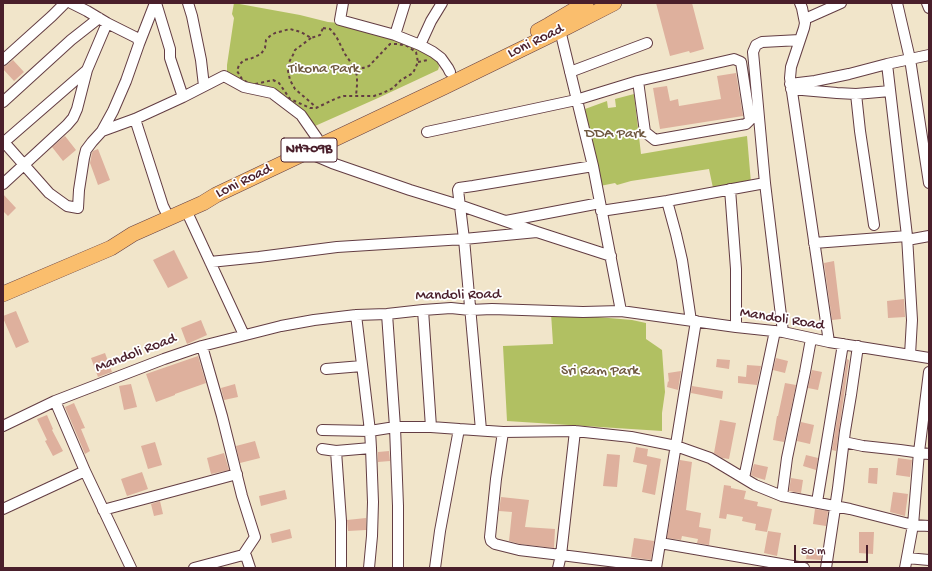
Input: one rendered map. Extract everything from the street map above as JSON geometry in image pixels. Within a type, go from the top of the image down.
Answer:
[{"type":"highway","name":"Loni Road","points":[[3,284],[107,241],[128,230],[186,210],[306,152],[318,142],[399,97],[549,26],[558,25],[586,3]]},
{"type":"highway","name":"Loni Road","points":[[3,294],[110,248],[168,215],[318,142],[444,87],[558,25],[614,3]]},
{"type":"street","points":[[3,60],[65,3]]},
{"type":"street","points":[[71,3],[137,38],[139,40],[139,44]]},
{"type":"street","points":[[87,70],[3,142],[49,193],[67,206],[78,208],[79,190],[86,150],[102,131],[113,111],[155,3]]},
{"type":"street","points":[[155,3],[170,49],[170,58],[183,97]]},
{"type":"street","points":[[188,3],[201,60],[204,86]]},
{"type":"street","points":[[343,3],[340,20],[395,35],[433,52],[441,58],[450,72]]},
{"type":"street","points":[[395,35],[405,3]]},
{"type":"street","points":[[420,46],[431,21],[442,3]]},
{"type":"street","points":[[800,3],[805,19],[804,28],[790,72],[791,86],[829,342]]},
{"type":"street","points":[[805,19],[841,3]]},
{"type":"street","points":[[897,3],[910,59],[929,183]]},
{"type":"street","points":[[928,3],[929,8]]},
{"type":"street","points":[[3,184],[73,118],[78,109],[87,70],[103,20]]},
{"type":"street","points":[[3,102],[71,40],[103,20]]},
{"type":"street","points":[[558,25],[593,166],[621,311]]},
{"type":"street","points":[[744,478],[779,332],[753,52],[756,45],[762,42],[800,40]]},
{"type":"street","points":[[570,72],[647,43]]},
{"type":"street","points":[[791,86],[929,55]]},
{"type":"street","points":[[427,132],[576,100],[638,80],[734,59],[741,62],[750,120],[746,124],[655,140],[645,132],[638,80]]},
{"type":"street","points":[[887,64],[907,238],[912,320],[910,355]]},
{"type":"street","points":[[102,131],[135,119],[224,76],[244,87],[272,93],[301,115],[318,142]]},
{"type":"street","points":[[791,86],[856,94],[890,91]]},
{"type":"street","points":[[856,94],[860,132],[874,225]]},
{"type":"street","points":[[135,119],[163,206],[168,215]]},
{"type":"street","points":[[306,152],[332,163],[410,190],[610,256]]},
{"type":"street","points":[[481,430],[464,239],[457,191],[459,188],[593,166]]},
{"type":"street","points":[[506,221],[601,207],[667,201],[765,183]]},
{"type":"street","points":[[730,189],[736,269],[736,328]]},
{"type":"street","points":[[503,432],[494,500],[490,537],[491,541],[495,544],[519,550],[560,555],[611,564],[656,567],[676,446],[694,321],[682,260],[667,201]]},
{"type":"street","points":[[186,210],[244,335]]},
{"type":"street","points":[[210,262],[337,248],[537,232]]},
{"type":"street","points":[[814,243],[929,236]]},
{"type":"street","name":"Mandoli Road","points":[[3,426],[55,401],[164,358],[202,346],[281,326],[308,321],[356,315],[387,314],[423,310],[451,308],[470,310],[492,309],[583,312],[621,311],[736,328],[779,332],[811,339],[929,358]]},
{"type":"street","points":[[423,310],[431,427]]},
{"type":"street","points":[[387,314],[395,427],[398,506],[398,568]]},
{"type":"street","points":[[356,315],[371,448],[373,502],[369,568]]},
{"type":"street","points":[[782,496],[811,339]]},
{"type":"street","points":[[817,502],[843,344]]},
{"type":"street","points":[[194,568],[243,555],[256,537],[242,496],[222,416],[202,346]]},
{"type":"street","points":[[826,568],[858,346]]},
{"type":"street","points":[[326,369],[362,366]]},
{"type":"street","points":[[929,372],[919,452],[913,525],[906,563],[929,560]]},
{"type":"street","points":[[55,401],[85,471],[131,568]]},
{"type":"street","points":[[322,430],[370,431],[395,427],[431,427],[503,432],[576,432],[631,437],[676,446],[710,458],[755,485],[782,496],[817,502],[913,525],[929,526]]},
{"type":"street","points":[[436,568],[440,531],[459,429]]},
{"type":"street","points":[[558,568],[576,432]]},
{"type":"street","points":[[844,442],[863,446],[929,454]]},
{"type":"street","points":[[322,449],[336,451],[371,448]]},
{"type":"street","points":[[336,451],[341,521],[341,568]]},
{"type":"street","points":[[3,509],[85,471]]},
{"type":"street","points":[[103,510],[237,474]]},
{"type":"street","points":[[660,543],[804,568]]},
{"type":"street","points":[[243,555],[246,556],[250,568]]},
{"type":"path","points":[[316,108],[295,89],[290,80],[287,66],[295,50],[311,38],[320,35],[323,28],[330,29],[336,36],[345,54],[354,67],[357,76],[356,96]]},
{"type":"path","points":[[311,38],[301,32],[290,29],[275,33],[266,40],[265,48],[261,54],[244,60],[239,65],[237,71],[242,79],[251,85],[273,80],[279,83],[290,99],[310,108],[316,108],[337,98],[374,96],[384,93],[413,73],[418,62],[416,52],[407,46],[390,44],[369,66],[363,68],[354,67]]},
{"type":"green space","name":"Tikona Park","points":[[234,3],[300,15],[328,22],[350,24],[388,36],[436,57],[439,67],[438,70],[311,127],[304,116],[227,74],[234,18],[232,14]]},
{"type":"green space","name":"DDA Park","points":[[634,94],[641,154],[747,136],[751,183],[713,188],[709,169],[631,181],[617,185],[615,183],[600,186],[585,109],[607,101],[608,108],[616,107],[615,99]]},
{"type":"green space","name":"Sri Ram Park","points":[[551,313],[632,320],[646,323],[646,339],[662,350],[665,392],[662,413],[662,431],[507,421],[503,346],[553,344]]},
{"type":"building","points":[[656,3],[692,3],[704,49],[670,56]]},
{"type":"building","points":[[13,60],[24,72],[14,81],[3,69],[3,66],[7,65]]},
{"type":"building","points":[[736,73],[743,116],[660,129],[653,88],[667,86],[670,101],[678,99],[679,106],[721,99],[717,76]]},
{"type":"building","points":[[65,136],[76,150],[63,161],[52,147]]},
{"type":"building","points":[[98,149],[110,180],[98,185],[90,163],[93,151]]},
{"type":"building","points":[[3,194],[16,208],[8,216],[3,211]]},
{"type":"building","points":[[174,250],[188,278],[168,288],[153,260]]},
{"type":"building","points":[[834,261],[841,319],[832,320],[824,263]]},
{"type":"building","points":[[904,299],[905,317],[888,318],[887,301]]},
{"type":"building","points":[[16,311],[29,342],[16,348],[3,316]]},
{"type":"building","points":[[201,320],[207,335],[187,344],[181,328]]},
{"type":"building","points":[[105,353],[112,372],[98,377],[91,358]]},
{"type":"building","points":[[198,356],[206,383],[156,402],[146,374]]},
{"type":"building","points":[[776,358],[788,361],[785,373],[773,370]]},
{"type":"building","points":[[717,359],[730,360],[729,369],[716,367]]},
{"type":"building","points":[[847,359],[849,360],[836,451],[832,450]]},
{"type":"building","points":[[747,365],[761,366],[757,385],[738,383],[738,376],[746,377]]},
{"type":"building","points":[[812,370],[822,372],[818,390],[808,388]]},
{"type":"building","points":[[681,371],[678,390],[667,387],[668,381],[669,382],[668,373]]},
{"type":"building","points":[[785,383],[796,385],[784,442],[773,440]]},
{"type":"building","points":[[131,384],[137,407],[124,410],[119,386]]},
{"type":"building","points":[[235,384],[238,397],[224,400],[221,388]]},
{"type":"building","points":[[692,386],[723,391],[722,399],[691,393]]},
{"type":"building","points":[[74,403],[85,428],[81,429],[90,451],[85,454],[65,407]]},
{"type":"building","points":[[47,415],[53,429],[52,430],[63,451],[53,456],[45,441],[47,440],[37,419]]},
{"type":"building","points":[[720,420],[736,423],[729,459],[722,458],[714,453]]},
{"type":"building","points":[[801,422],[814,425],[810,444],[797,441]]},
{"type":"building","points":[[255,441],[260,458],[240,463],[236,446]]},
{"type":"building","points":[[155,442],[162,465],[148,469],[141,446]]},
{"type":"building","points":[[636,447],[648,449],[647,456],[661,459],[655,495],[642,492],[647,465],[633,462]]},
{"type":"building","points":[[389,451],[390,461],[378,462],[378,452]]},
{"type":"building","points":[[224,453],[229,470],[211,474],[207,458]]},
{"type":"building","points":[[607,454],[620,455],[617,487],[603,486]]},
{"type":"building","points":[[806,455],[818,458],[816,470],[803,466]]},
{"type":"building","points":[[898,458],[912,460],[910,477],[896,475]]},
{"type":"building","points":[[680,460],[692,462],[686,510],[701,513],[699,527],[711,529],[709,545],[697,543],[698,539],[682,536],[681,540],[667,538]]},
{"type":"building","points":[[754,464],[768,467],[765,480],[751,475]]},
{"type":"building","points":[[869,468],[878,468],[877,484],[868,483]]},
{"type":"building","points":[[142,472],[148,489],[127,496],[121,479]]},
{"type":"building","points":[[791,478],[803,480],[801,493],[789,491]]},
{"type":"building","points":[[724,485],[746,491],[744,499],[758,502],[757,506],[772,509],[767,532],[755,530],[756,524],[742,521],[743,517],[727,514],[726,519],[719,518]]},
{"type":"building","points":[[285,490],[287,499],[261,506],[259,496]]},
{"type":"building","points":[[893,492],[908,494],[905,516],[890,512]]},
{"type":"building","points":[[501,497],[529,500],[525,527],[555,529],[554,548],[520,544],[509,541],[512,512],[499,511]]},
{"type":"building","points":[[160,501],[163,514],[154,516],[151,504]]},
{"type":"building","points":[[815,509],[828,511],[826,526],[813,524]]},
{"type":"building","points":[[366,518],[366,530],[348,531],[347,520]]},
{"type":"building","points":[[290,529],[292,538],[272,543],[270,534]]},
{"type":"building","points":[[768,531],[781,533],[777,556],[764,553]]},
{"type":"building","points":[[859,532],[874,532],[873,554],[859,553]]},
{"type":"building","points":[[634,538],[654,541],[651,560],[631,557]]},
{"type":"building","points":[[808,548],[822,549],[821,560],[806,559]]}]
